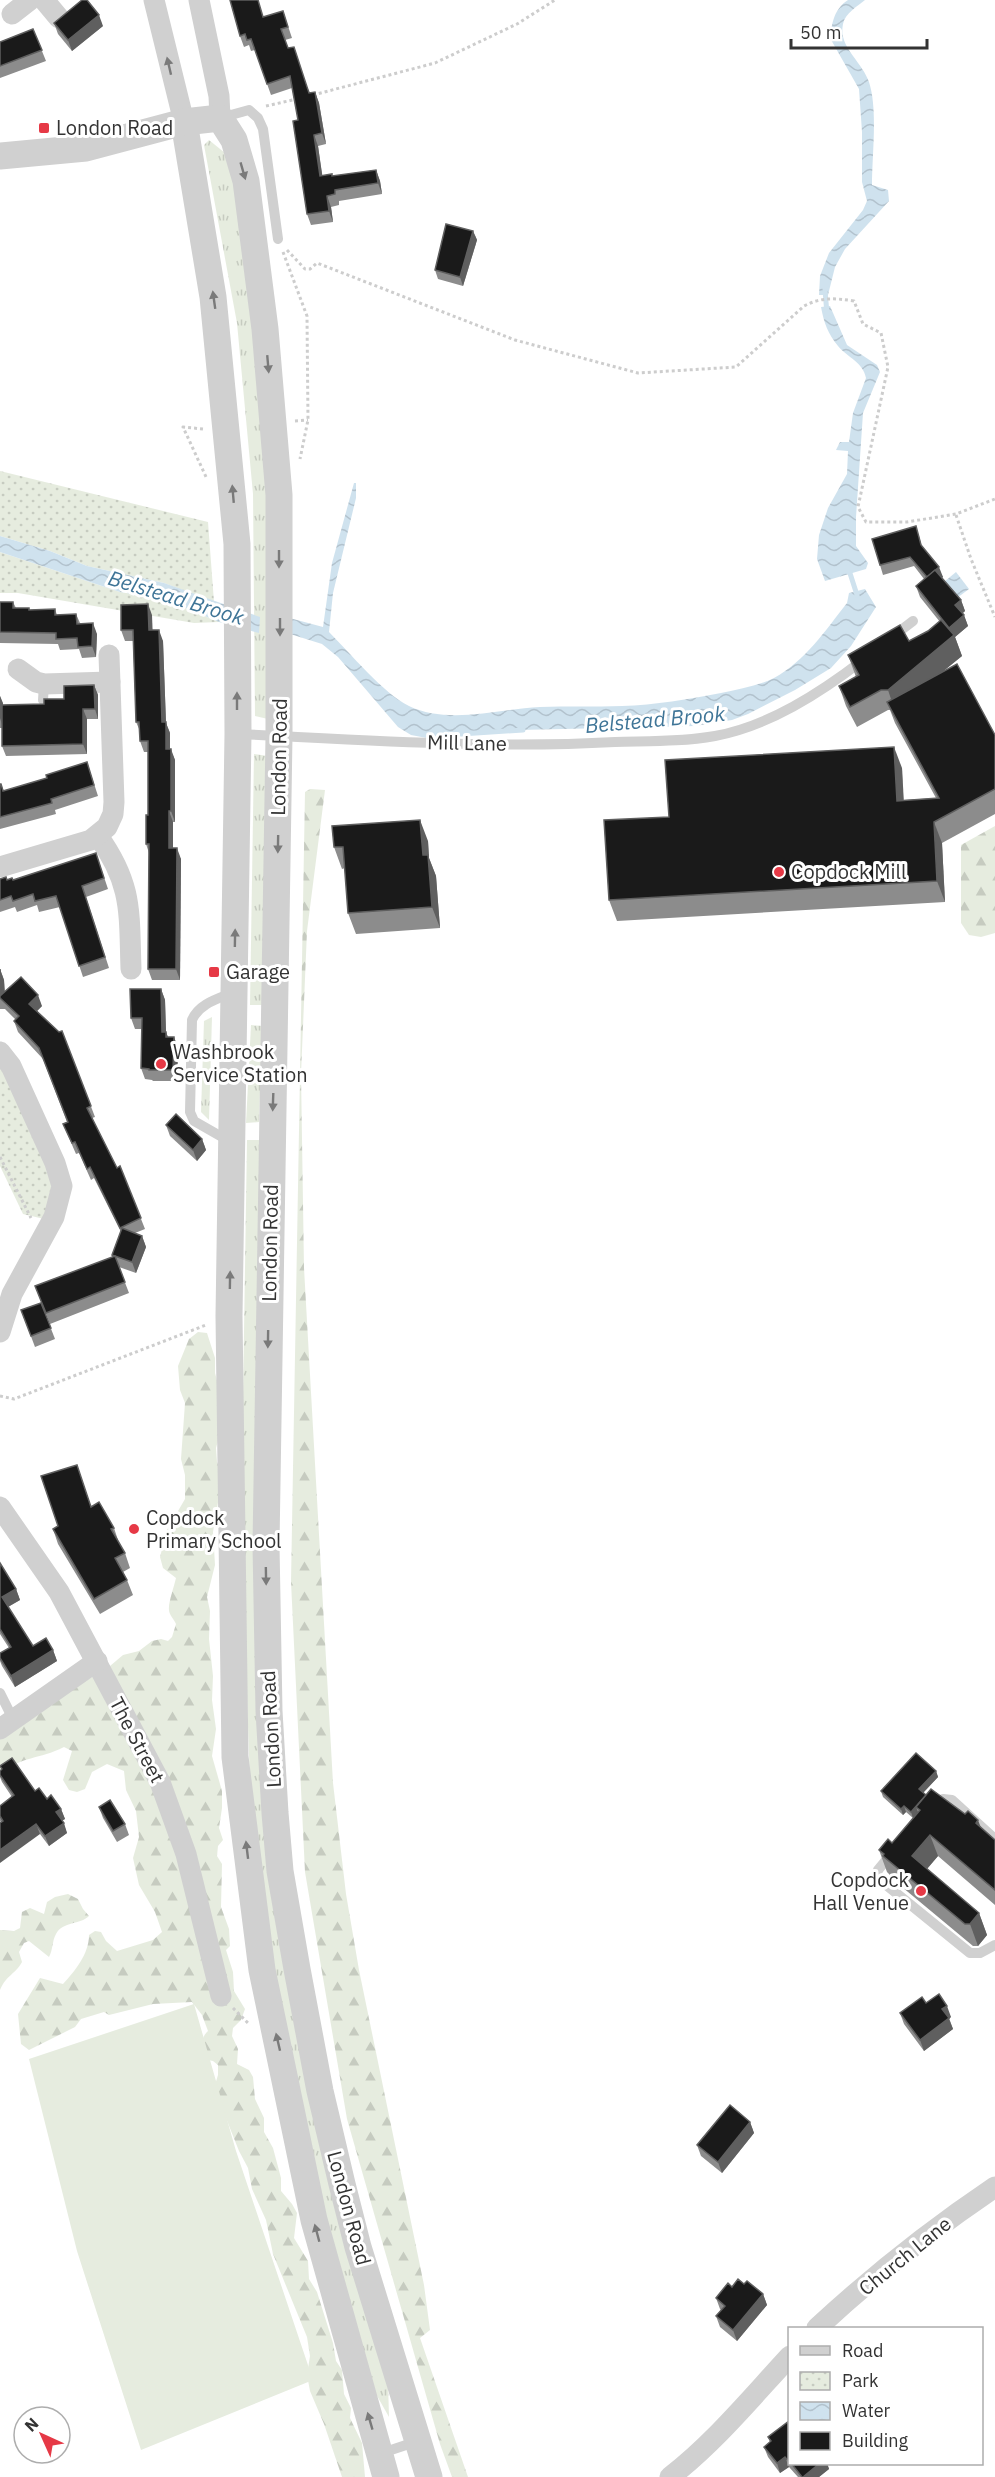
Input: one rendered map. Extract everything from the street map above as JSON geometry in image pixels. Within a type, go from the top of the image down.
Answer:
[{"type":"street","points":[[6,18],[30,0]]},
{"type":"street","points":[[44,0],[59,18]]},
{"type":"street","name":"London Road","points":[[154,0],[184,122],[213,297],[220,348],[237,544],[238,734],[229,1316],[235,1757],[262,1970],[314,2220],[382,2465]]},
{"type":"street","name":"London Road","points":[[199,0],[219,96],[220,118],[234,140],[246,181],[265,328],[279,495],[280,659],[266,1545],[269,1710],[280,1871],[320,2091],[358,2247],[429,2477]]},
{"type":"street","points":[[0,156],[86,148],[184,122],[220,118]]},
{"type":"street","points":[[0,867],[98,836],[111,819],[114,802],[109,655]]},
{"type":"street","points":[[18,669],[36,682],[44,692],[110,682]]},
{"type":"street","points":[[98,836],[116,865],[127,892],[131,969]]},
{"type":"street","points":[[0,1052],[16,1076],[55,1162],[62,1186],[60,1200],[48,1228],[12,1294],[0,1332]]},
{"type":"street","name":"The Street","points":[[0,1507],[58,1593],[97,1661],[160,1782],[186,1854],[221,1996]]},
{"type":"street","points":[[7,1725],[97,1661]]},
{"type":"street","name":"Church Lane","points":[[818,2327],[874,2279],[965,2207],[995,2187]]},
{"type":"street","points":[[670,2477],[718,2434],[788,2357]]},
{"type":"lane","points":[[220,118],[249,110],[258,118],[263,129],[278,239]]},
{"type":"lane","points":[[887,641],[913,621]]},
{"type":"lane","name":"Mill Lane","points":[[238,734],[390,742],[563,745],[716,736],[765,721],[783,712],[870,655]]},
{"type":"lane","points":[[231,1142],[194,1121],[190,1112],[192,1020],[195,1012],[202,1007],[234,992]]},
{"type":"lane","points":[[0,1693],[7,1725]]},
{"type":"lane","points":[[930,1810],[938,1801],[952,1800],[995,1839]]},
{"type":"lane","points":[[900,1844],[878,1870],[877,1875],[885,1884],[970,1953],[980,1953],[995,1945]]},
{"type":"lane","points":[[382,2465],[418,2442]]},
{"type":"path","points":[[249,110],[435,63],[517,24],[555,0]]},
{"type":"path","points":[[278,239],[305,269],[310,269],[317,263],[515,340],[638,373],[736,367],[804,306],[817,299],[833,298],[854,301],[863,324],[881,333],[888,366],[858,507],[866,522],[907,522],[956,514],[995,500]]},
{"type":"path","points":[[278,239],[307,316],[309,420],[298,467]]},
{"type":"path","points":[[956,514],[971,559],[995,617]]},
{"type":"path","points":[[0,1158],[29,1216],[48,1228]]},
{"type":"path","points":[[0,1396],[14,1399],[229,1316]]},
{"type":"green space","points":[[209,140],[225,153],[234,174],[253,326],[269,499],[268,719],[255,716],[253,494],[237,323],[204,145]]},
{"type":"green space","points":[[0,471],[208,522],[214,602],[164,583],[87,566],[50,551],[0,536]]},
{"type":"green space","points":[[0,552],[120,592],[164,599],[219,622],[194,623],[18,593],[0,593]]},
{"type":"green space","points":[[254,754],[268,756],[264,1005],[250,1005]]},
{"type":"green space","points":[[310,789],[325,790],[307,931],[301,1074],[304,1268],[333,1783],[346,1894],[359,1970],[424,2285],[430,2330],[420,2338],[468,2477],[452,2477],[440,2444],[347,2119],[305,1872],[291,1582],[305,792]]},
{"type":"green space","points":[[995,826],[995,933],[981,937],[969,935],[961,923],[961,845]]},
{"type":"green space","points":[[212,1017],[209,1120],[201,1112],[204,1021]]},
{"type":"green space","points":[[251,1025],[262,1026],[259,1122],[246,1123]]},
{"type":"green space","points":[[0,1065],[51,1175],[51,1199],[44,1219],[23,1214],[0,1166]]},
{"type":"green space","points":[[247,1140],[261,1140],[265,1814],[388,2382],[389,2417],[372,2387],[315,2178],[274,1975],[251,1812],[241,1525]]},
{"type":"green space","points":[[198,1332],[207,1333],[215,1358],[215,1373],[219,1388],[219,1437],[216,1448],[217,1462],[221,1467],[221,1485],[213,1532],[215,1565],[207,1597],[210,1611],[212,1700],[216,1729],[212,1756],[222,1791],[219,1828],[223,1840],[218,1846],[217,1856],[222,1864],[221,1907],[229,1929],[230,1946],[226,1950],[233,1972],[234,1991],[245,2009],[241,2020],[233,2028],[232,2036],[238,2049],[237,2064],[249,2070],[253,2077],[255,2099],[264,2118],[264,2132],[273,2148],[281,2178],[281,2191],[297,2213],[294,2238],[308,2261],[309,2279],[317,2292],[333,2343],[336,2361],[342,2370],[344,2394],[351,2408],[350,2418],[362,2443],[365,2477],[342,2477],[310,2391],[307,2375],[310,2356],[307,2337],[273,2254],[266,2220],[252,2189],[248,2168],[214,2088],[218,2065],[208,2060],[206,2056],[203,2038],[208,2031],[202,2015],[192,2002],[153,2004],[109,2015],[104,2012],[81,2019],[75,2027],[29,2050],[21,2044],[18,2014],[40,1978],[63,1984],[84,1955],[89,1935],[95,1931],[101,1932],[106,1941],[117,1951],[153,1940],[162,1932],[155,1912],[139,1885],[133,1858],[139,1837],[136,1811],[126,1790],[124,1771],[107,1764],[92,1772],[85,1789],[77,1792],[69,1790],[63,1780],[72,1751],[64,1747],[16,1764],[0,1775],[0,1733],[110,1666],[123,1655],[139,1651],[152,1641],[161,1639],[168,1641],[172,1637],[176,1624],[169,1607],[176,1578],[163,1568],[160,1557],[167,1530],[185,1499],[185,1475],[181,1459],[185,1403],[180,1390],[178,1366],[189,1339]]},
{"type":"green space","points":[[68,1894],[78,1899],[89,1916],[59,1930],[49,1957],[29,1941],[24,1943],[19,1952],[22,1962],[0,1990],[0,1930],[14,1931],[20,1928],[22,1912],[30,1908],[44,1914],[47,1902],[55,1897]]},
{"type":"green space","points":[[194,2004],[236,2151],[313,2380],[141,2450],[77,2251],[29,2059]]},
{"type":"water","points":[[848,0],[865,0],[846,16],[842,32],[847,47],[869,82],[874,119],[872,185],[888,190],[889,201],[845,249],[835,267],[828,295],[819,295],[820,276],[829,253],[863,210],[867,201],[862,182],[859,89],[830,38],[837,12]]},
{"type":"water","points":[[830,306],[847,345],[877,365],[880,372],[863,413],[856,517],[856,546],[868,563],[866,569],[825,581],[817,559],[819,535],[828,508],[847,474],[848,451],[836,450],[840,442],[849,442],[853,413],[866,378],[862,368],[838,346],[829,333],[821,307]]},
{"type":"water","points":[[354,483],[356,483],[356,498],[333,593],[329,632],[388,692],[409,706],[424,712],[457,715],[540,707],[634,705],[741,689],[774,678],[795,663],[814,645],[847,603],[849,593],[865,589],[876,607],[851,646],[831,668],[795,690],[732,720],[695,726],[480,731],[432,739],[411,735],[398,727],[338,657],[322,644],[271,628],[271,613],[323,627],[332,563]]},
{"type":"water","points":[[0,536],[50,551],[87,566],[164,583],[260,617],[259,633],[219,622],[164,599],[120,592],[0,552]]},
{"type":"water","points":[[956,572],[969,589],[957,598],[944,582]]},
{"type":"building","points":[[82,0],[87,0],[99,15],[68,40],[54,23]]},
{"type":"building","points":[[230,0],[258,0],[263,17],[283,11],[288,27],[281,29],[288,48],[294,47],[309,93],[315,92],[322,133],[314,135],[320,176],[376,170],[378,183],[335,190],[335,194],[327,196],[329,211],[307,214],[293,121],[298,120],[290,76],[267,84],[251,39],[247,40],[245,34],[240,36]]},
{"type":"building","points":[[33,29],[42,50],[0,66],[0,42]]},
{"type":"building","points":[[446,224],[473,231],[460,277],[435,270]]},
{"type":"building","points":[[916,526],[921,545],[939,567],[927,577],[910,557],[880,565],[872,539]]},
{"type":"building","points":[[935,570],[961,600],[955,605],[964,615],[949,628],[916,586]]},
{"type":"building","points":[[0,602],[13,602],[13,608],[55,609],[55,615],[76,614],[77,624],[93,623],[92,646],[78,647],[77,638],[56,639],[56,633],[0,632]]},
{"type":"building","points":[[148,604],[149,630],[159,630],[162,722],[166,722],[166,749],[171,749],[169,848],[177,848],[176,969],[148,969],[149,844],[146,844],[146,815],[148,815],[148,741],[140,741],[139,722],[136,722],[133,630],[121,630],[121,605]]},
{"type":"building","points":[[941,620],[954,635],[888,690],[881,690],[850,707],[839,686],[859,675],[848,655],[900,625],[909,641],[928,631]]},
{"type":"building","name":"Copdock Mill","points":[[957,664],[995,735],[995,789],[934,822],[937,881],[609,900],[604,820],[669,817],[665,760],[894,747],[897,801],[939,798],[887,702]]},
{"type":"building","points":[[94,685],[95,709],[83,709],[83,744],[2,746],[2,705],[44,704],[44,699],[64,699],[64,686]]},
{"type":"building","points":[[87,762],[94,785],[51,799],[52,803],[0,817],[0,784],[3,791],[47,778],[46,775]]},
{"type":"building","points":[[420,820],[423,855],[428,855],[432,907],[348,913],[343,847],[334,847],[332,826]]},
{"type":"building","points":[[96,853],[104,878],[82,886],[105,957],[79,966],[56,896],[35,901],[33,894],[13,901],[11,896],[0,900],[0,879],[6,877],[7,880],[12,878],[13,880]]},
{"type":"building","points":[[0,969],[1,995],[21,977],[38,995],[29,1004],[59,1032],[62,1031],[91,1106],[87,1108],[117,1168],[120,1166],[141,1218],[120,1228],[90,1167],[87,1169],[75,1142],[72,1143],[63,1124],[68,1122],[39,1048],[14,1021],[19,1016],[0,998]]},
{"type":"building","points":[[130,989],[161,989],[162,1032],[166,1032],[166,1037],[174,1037],[173,1070],[141,1068],[142,1018],[131,1018]]},
{"type":"building","points":[[176,1114],[202,1139],[193,1150],[166,1125]]},
{"type":"building","points":[[122,1228],[142,1236],[132,1262],[112,1255]]},
{"type":"building","points":[[115,1256],[125,1282],[46,1313],[35,1286]]},
{"type":"building","points":[[41,1303],[51,1328],[31,1336],[21,1310]]},
{"type":"building","points":[[77,1465],[91,1507],[99,1502],[125,1553],[115,1558],[127,1580],[94,1599],[53,1529],[58,1526],[41,1476]]},
{"type":"building","points":[[0,1563],[16,1589],[2,1597],[33,1646],[46,1638],[53,1650],[11,1676],[0,1658],[0,1653],[11,1647],[0,1629]]},
{"type":"building","points":[[916,1753],[936,1771],[919,1789],[926,1795],[911,1812],[904,1806],[901,1809],[881,1791]]},
{"type":"building","points":[[12,1758],[35,1791],[39,1788],[47,1799],[51,1795],[61,1809],[56,1812],[64,1823],[45,1836],[36,1824],[0,1850],[0,1823],[3,1821],[0,1816],[0,1806],[14,1795],[0,1775],[2,1769],[0,1766]]},
{"type":"building","points":[[931,1789],[965,1814],[968,1811],[978,1820],[976,1823],[995,1840],[995,1890],[930,1835],[912,1856],[979,1913],[970,1924],[965,1924],[883,1856],[884,1854],[879,1850],[888,1839],[892,1843],[920,1810],[916,1807]]},
{"type":"building","points":[[110,1800],[125,1824],[113,1831],[99,1807]]},
{"type":"building","points":[[939,1994],[947,2006],[942,2009],[949,2018],[920,2040],[900,2013],[922,1997],[926,2003]]},
{"type":"building","points":[[730,2105],[750,2122],[718,2162],[697,2145]]},
{"type":"building","points":[[738,2279],[744,2284],[747,2281],[763,2294],[733,2330],[716,2316],[725,2306],[716,2298],[728,2283],[732,2287]]},
{"type":"building","points":[[788,2422],[788,2461],[785,2457],[777,2463],[764,2447],[771,2441],[768,2437]]},
{"type":"building","points":[[793,2465],[818,2465],[803,2477]]},
{"type":"waterway","name":"Belstead Brook","points":[[825,290],[827,314]]},
{"type":"waterway","name":"Belstead Brook","points":[[848,567],[857,595]]},
{"type":"waterway","name":"Belstead Brook","points":[[461,734],[523,730]]},
{"type":"place","name":"London Road","points":[[44,128]]},
{"type":"place","name":"Copdock Mill","points":[[779,872]]},
{"type":"place","name":"Garage","points":[[214,972]]},
{"type":"place","name":"Washbrook Service Station","points":[[161,1064]]},
{"type":"place","name":"Copdock Primary School","points":[[134,1529]]},
{"type":"place","name":"Copdock Hall Venue","points":[[921,1891]]}]
